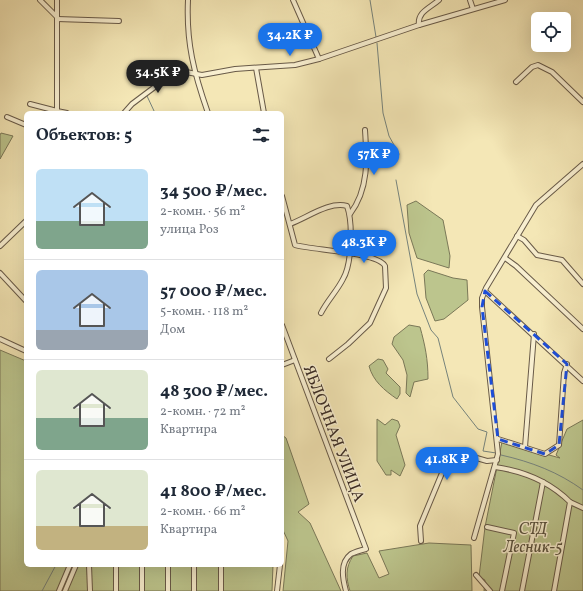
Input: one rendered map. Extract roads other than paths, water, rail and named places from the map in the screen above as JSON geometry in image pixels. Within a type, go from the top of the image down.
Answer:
[{"type":"street","points":[[40,0],[57,18],[119,21]]},
{"type":"street","points":[[30,104],[57,111],[57,0]]},
{"type":"street","points":[[188,0],[189,48],[194,74],[207,111]]},
{"type":"street","points":[[293,0],[319,59]]},
{"type":"street","points":[[419,25],[418,18],[420,14],[439,0]]},
{"type":"street","points":[[470,0],[473,9]]},
{"type":"street","points":[[126,111],[132,104],[156,86],[186,72],[202,75],[236,69],[295,65],[319,59],[419,25],[505,0]]},
{"type":"street","points":[[516,82],[532,67],[538,65],[552,72],[583,102]]},
{"type":"street","points":[[256,68],[264,111]]},
{"type":"street","points":[[8,117],[24,124]]},
{"type":"street","points":[[350,214],[356,206],[366,177],[365,130]]},
{"type":"street","points":[[474,538],[497,460],[498,439],[484,329],[482,298],[536,205],[583,164]]},
{"type":"street","points":[[284,203],[295,245],[378,259],[385,266],[386,288],[370,323],[348,344],[329,359]]},
{"type":"street","points":[[290,224],[310,216],[328,206],[347,206],[350,214],[350,254],[344,279],[321,313]]},
{"type":"street","points":[[0,246],[24,223]]},
{"type":"street","points":[[518,236],[524,240],[537,255],[562,260],[583,284]]},
{"type":"street","points":[[505,258],[516,266],[583,329]]},
{"type":"street","points":[[0,273],[24,298]]},
{"type":"street","points":[[485,291],[567,364],[583,381]]},
{"type":"street","name":"ЯБЛОЧНАЯ УЛИЦА","points":[[284,330],[366,549],[350,555],[343,566],[343,581],[346,591]]},
{"type":"street","points":[[525,447],[534,334]]},
{"type":"street","points":[[0,340],[24,350]]},
{"type":"street","points":[[284,364],[295,360]]},
{"type":"street","points":[[498,439],[546,454],[559,445],[564,373],[567,364]]},
{"type":"street","points":[[421,541],[420,526],[447,461],[453,453],[456,452],[487,461],[497,460]]},
{"type":"street","points":[[495,467],[512,469],[543,482],[559,490],[570,502],[583,508]]},
{"type":"street","points":[[522,591],[543,482]]},
{"type":"street","points":[[554,591],[570,502]]},
{"type":"street","points":[[487,527],[514,534],[502,591]]},
{"type":"street","points":[[59,591],[69,567]]},
{"type":"street","points":[[65,591],[75,567]]},
{"type":"street","points":[[89,567],[90,591]]},
{"type":"street","points":[[116,567],[116,591]]},
{"type":"street","points":[[142,567],[142,591]]},
{"type":"street","points":[[168,567],[168,591]]},
{"type":"street","points":[[194,567],[194,591]]},
{"type":"street","points":[[221,567],[221,591]]},
{"type":"street","points":[[277,591],[280,567]]},
{"type":"street","points":[[476,575],[490,591]]},
{"type":"waterway","points":[[370,0],[376,37]]},
{"type":"waterway","points":[[377,43],[383,113],[389,136],[399,154]]},
{"type":"waterway","points":[[147,96],[154,111]]},
{"type":"waterway","points":[[396,180],[417,294],[431,330],[438,338],[453,397],[478,429],[487,432],[483,451],[496,453]]},
{"type":"waterway","points":[[501,455],[544,468],[583,490]]},
{"type":"waterway","points":[[42,591],[55,567]]},
{"type":"park label","name":"СТД Лесник-5","points":[[533,537]]}]
